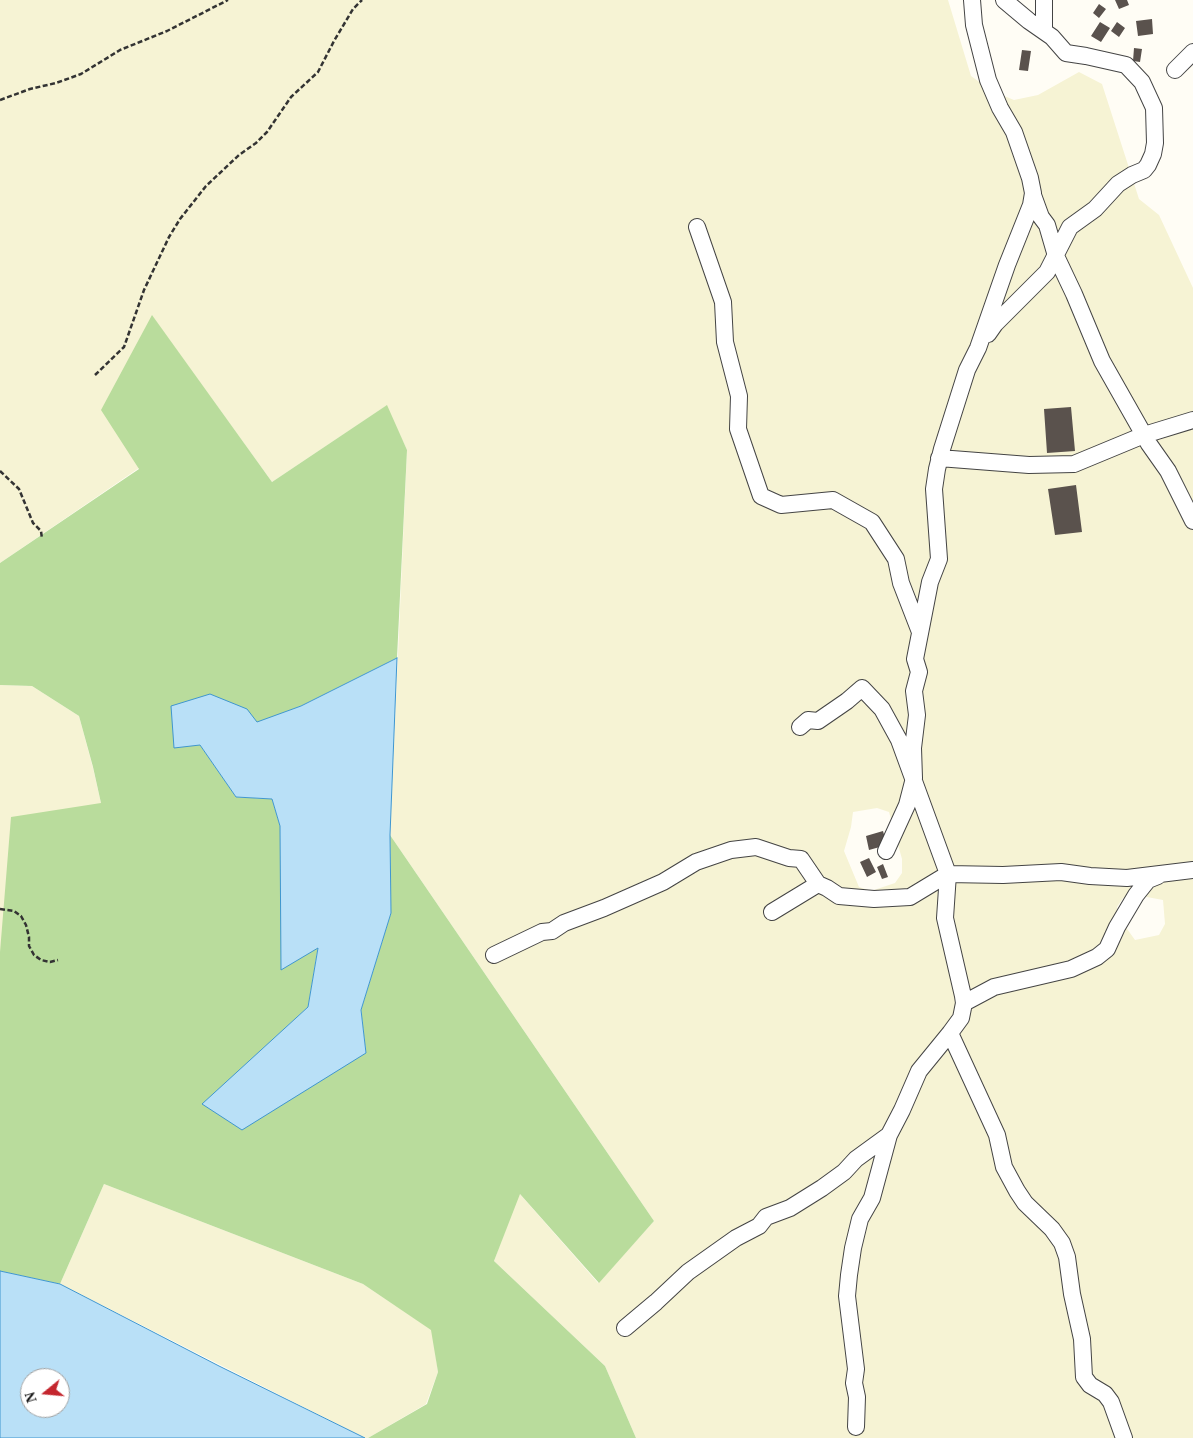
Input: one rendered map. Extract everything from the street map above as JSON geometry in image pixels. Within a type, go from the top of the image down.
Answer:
[{"type":"street","points":[[972,0],[974,25],[988,80],[996,100],[1014,132],[1041,217],[1047,225],[1056,256],[1102,361],[1144,435],[1168,471],[1193,521]]},
{"type":"street","points":[[978,348],[995,324],[1046,272],[1070,227],[1095,209],[1118,184],[1144,170],[1153,154],[1155,132],[1154,108],[1142,82],[1126,65],[1066,53],[1052,37],[1004,0]]},
{"type":"street","points":[[1044,0],[1044,32]]},
{"type":"street","points":[[1175,70],[1193,52]]},
{"type":"street","points":[[886,851],[907,805],[914,778],[913,748],[917,715],[914,691],[919,672],[915,658],[930,582],[938,558],[934,489],[939,458],[967,370],[978,348],[1007,265],[1031,205],[1033,193]]},
{"type":"street","points":[[697,227],[723,302],[726,342],[739,396],[738,429],[761,496],[780,506],[833,500],[872,522],[896,559],[901,583],[920,632]]},
{"type":"street","points":[[939,458],[1029,465],[1074,464],[1144,435],[1193,420]]},
{"type":"street","points":[[800,727],[808,720],[818,720],[847,701],[862,688],[882,709],[899,740],[948,874],[945,918],[964,1003],[961,1018],[919,1071],[902,1110],[888,1135],[872,1198],[860,1219],[853,1248],[847,1296],[856,1370],[854,1383],[857,1397],[856,1427]]},
{"type":"street","points":[[494,955],[542,932],[552,931],[564,922],[604,908],[663,882],[696,862],[744,847],[756,847],[789,858],[801,859],[818,884],[839,896],[874,899],[910,897],[948,874],[1003,875],[1061,872],[1127,878],[1193,870]]},
{"type":"street","points":[[964,1003],[994,987],[1071,969],[1097,957],[1106,948],[1136,895],[1148,880],[1164,873]]},
{"type":"street","points":[[772,912],[818,884]]},
{"type":"street","points":[[950,1033],[997,1135],[1004,1167],[1025,1203],[1052,1229],[1062,1244],[1067,1256],[1072,1294],[1082,1339],[1084,1377],[1090,1385],[1105,1394],[1111,1402],[1124,1438]]},
{"type":"street","points":[[625,1328],[688,1272],[736,1238],[759,1226],[766,1217],[790,1208],[822,1188],[888,1135]]},
{"type":"path","points":[[0,100],[81,74],[120,50],[167,31],[228,0]]},
{"type":"path","points":[[95,375],[124,347],[144,290],[169,236],[180,219],[206,186],[267,132],[291,97],[318,72],[334,42],[362,0]]},
{"type":"path","points":[[0,471],[19,488],[33,523],[40,532],[42,539]]},
{"type":"path","points":[[0,909],[14,911],[21,916],[26,924],[29,946],[34,955],[41,960],[50,962],[58,960]]},
{"type":"shaded area","points":[[0,0],[948,0],[971,76],[992,91],[1014,100],[1038,95],[1079,72],[1102,84],[1139,199],[1159,215],[1193,288],[1193,1438],[636,1438],[605,1366],[494,1261],[519,1193],[598,1283],[654,1221],[390,835],[407,450],[386,406],[272,482],[152,316],[139,468],[0,563]],"holes":[[[877,808],[889,812],[902,859],[902,873],[895,883],[871,891],[859,887],[844,851],[853,812]],[[1136,895],[1163,900],[1165,924],[1159,935],[1135,940],[1120,919],[1117,907],[1123,898]]]},
{"type":"shaded area","points":[[0,685],[32,686],[79,716],[101,803],[0,952]]},
{"type":"shaded area","points":[[104,1184],[363,1284],[432,1330],[438,1372],[426,1404],[365,1438],[60,1284]]},
{"type":"green space","points":[[152,315],[272,482],[387,405],[407,450],[397,658],[301,706],[200,745],[236,797],[272,799],[280,826],[282,969],[318,947],[308,1007],[203,1104],[366,1053],[361,1010],[391,913],[390,835],[654,1221],[599,1283],[520,1194],[494,1261],[605,1366],[636,1438],[368,1438],[427,1404],[438,1372],[431,1330],[363,1284],[104,1184],[60,1284],[0,1271],[0,952],[11,817],[101,803],[79,716],[32,686],[0,685],[0,563],[139,469],[101,410]]},
{"type":"water","points":[[397,658],[390,835],[391,913],[361,1010],[366,1053],[242,1130],[202,1104],[308,1007],[318,948],[281,970],[280,826],[272,799],[236,797],[200,745],[174,748],[171,706],[210,694],[247,709],[257,722],[301,706]]},
{"type":"water","points":[[0,1271],[60,1284],[219,1366],[365,1438],[0,1438]]},
{"type":"building","points":[[1115,0],[1127,0],[1129,5],[1119,9]]},
{"type":"building","points":[[1099,4],[1106,9],[1099,18],[1093,13]]},
{"type":"building","points":[[1152,19],[1153,34],[1138,36],[1136,21]]},
{"type":"building","points":[[1100,22],[1110,28],[1101,42],[1091,36]]},
{"type":"building","points":[[1117,22],[1125,28],[1119,37],[1111,31]]},
{"type":"building","points":[[1134,48],[1142,49],[1140,62],[1133,61]]},
{"type":"building","points":[[1022,50],[1031,51],[1028,71],[1019,70]]},
{"type":"building","points":[[1071,407],[1075,451],[1047,453],[1044,409]]},
{"type":"building","points":[[1076,485],[1082,532],[1055,535],[1048,489]]},
{"type":"building","points":[[883,831],[887,845],[869,850],[866,836]]},
{"type":"building","points":[[869,858],[876,872],[867,877],[860,862]]},
{"type":"building","points":[[883,864],[888,877],[882,879],[877,867]]}]
